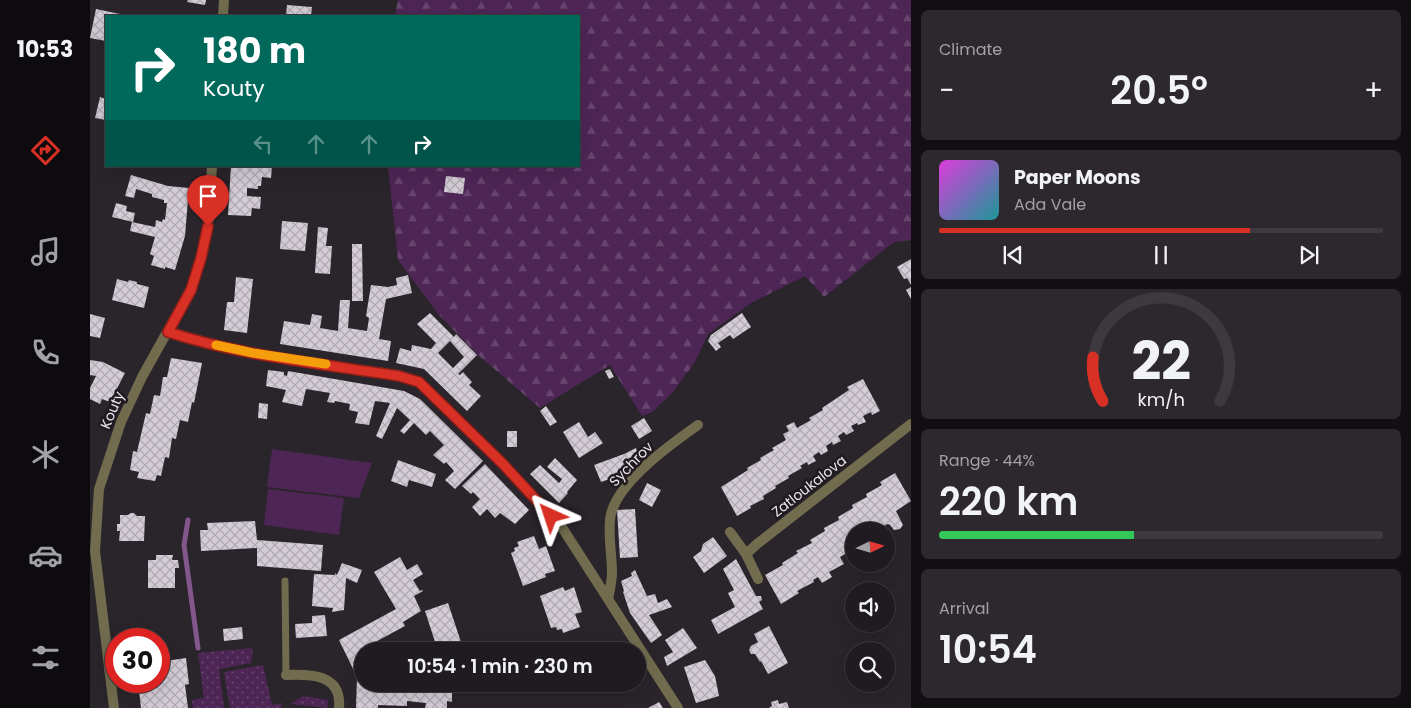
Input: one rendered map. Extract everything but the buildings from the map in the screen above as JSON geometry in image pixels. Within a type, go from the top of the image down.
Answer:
[{"type":"street","points":[[223,15],[224,0]]},
{"type":"street","name":"Kouty","points":[[114,708],[95,551],[99,489],[121,422],[142,377],[191,290],[208,226],[212,167]]},
{"type":"street","points":[[168,332],[200,342],[253,353],[399,376],[419,382],[502,463],[563,529],[678,708]]},
{"type":"street","name":"Zatloukalova","points":[[746,554],[911,424]]},
{"type":"street","name":"Sychrov","points":[[608,599],[612,574],[611,516],[617,497],[669,445],[698,425]]},
{"type":"street","points":[[730,532],[746,554],[758,579]]},
{"type":"street","points":[[286,675],[307,675],[327,679],[334,686],[338,695],[339,708]]},
{"type":"lane","points":[[285,581],[286,675]]},
{"type":"green space","points":[[398,0],[911,0],[911,240],[894,242],[824,297],[805,276],[751,303],[708,334],[695,362],[672,393],[652,412],[642,416],[610,365],[540,408],[478,355],[438,314],[398,260],[388,167],[580,167],[580,15],[395,15]]},
{"type":"green space","points":[[272,449],[372,463],[359,498],[267,487]]},
{"type":"green space","points":[[268,489],[344,498],[339,535],[264,525]]},
{"type":"green space","points":[[253,648],[251,663],[219,669],[224,708],[193,708],[192,700],[204,698],[198,653]]},
{"type":"green space","points":[[263,665],[272,705],[282,703],[281,708],[230,708],[224,672]]},
{"type":"green space","points":[[303,696],[328,700],[327,708],[291,704]]},
{"type":"waterway","points":[[188,520],[184,545],[198,648]]},
{"type":"slow traffic","points":[[216,345],[253,353],[326,364]]},
{"type":"route","points":[[208,226],[191,290],[168,332],[200,342],[253,353],[399,376],[419,382],[502,463],[551,516]]}]
